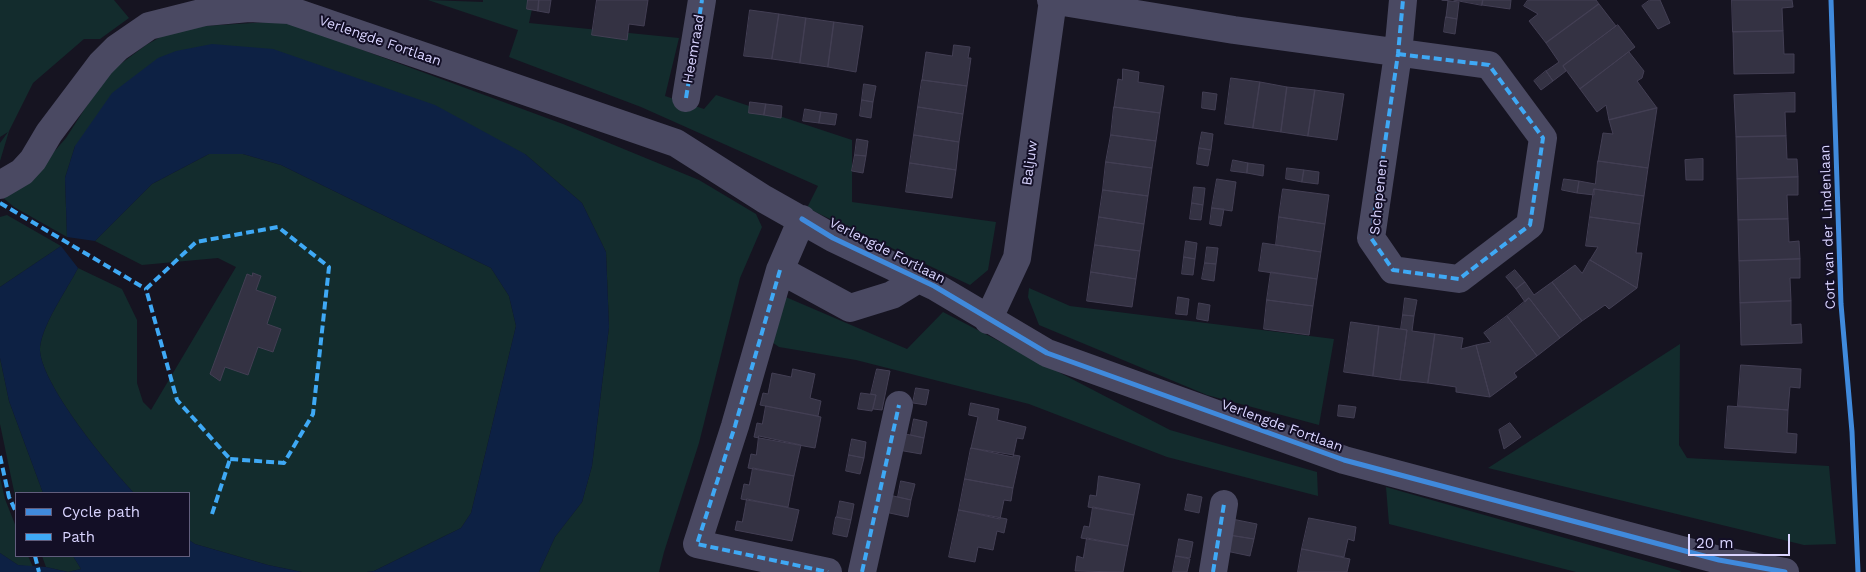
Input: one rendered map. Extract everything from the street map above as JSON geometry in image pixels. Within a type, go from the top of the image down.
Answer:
[{"type":"street","name":"Heemraad","points":[[686,98],[702,0]]},
{"type":"street","name":"Schepenen","points":[[1052,0],[1234,30],[1398,54],[1489,65],[1543,138],[1530,224],[1459,279],[1393,270],[1371,238],[1398,54],[1403,0]]},
{"type":"street","name":"Baljuw","points":[[988,320],[1017,258],[1052,0]]},
{"type":"street","name":"Verlengde Fortlaan","points":[[0,185],[22,172],[33,160],[49,133],[100,64],[117,48],[149,26],[205,12],[249,8],[289,10],[676,143],[764,199],[833,238],[934,286],[988,320],[1047,353],[1344,460],[1718,566],[1785,572]]},
{"type":"street","points":[[802,219],[780,270],[735,426],[698,544],[828,572]]},
{"type":"street","name":"Verlengde Fortlaan","points":[[780,270],[850,308],[892,296],[918,279]]},
{"type":"street","points":[[862,572],[899,405]]},
{"type":"street","points":[[1213,572],[1224,504]]},
{"type":"green space","points":[[0,0],[114,0],[129,18],[100,39],[84,39],[33,83],[9,131],[0,161],[0,143],[8,132],[0,137]]},
{"type":"green space","points":[[428,0],[483,2],[483,0],[534,0],[529,23],[679,38],[665,96],[704,109],[716,95],[852,140],[852,202],[996,222],[988,270],[970,285],[807,208],[818,186],[641,107],[509,57],[518,30]]},
{"type":"green space","points":[[284,21],[563,124],[699,180],[756,214],[762,227],[740,278],[699,443],[659,572],[539,572],[555,537],[582,502],[592,466],[609,327],[606,252],[582,203],[525,154],[75,146],[65,178],[67,237],[14,207],[1,196],[32,177],[66,138],[107,74],[146,45],[164,35],[204,26]]},
{"type":"green space","points":[[209,154],[243,154],[281,165],[491,268],[509,296],[516,326],[471,513],[461,528],[374,571],[302,572],[268,565],[195,544],[190,541],[190,492],[133,492],[94,446],[64,405],[52,385],[40,351],[41,342],[49,320],[78,268],[122,289],[137,320],[137,383],[143,402],[151,410],[236,267],[218,258],[142,265],[95,241],[152,184]]},
{"type":"green space","points":[[7,215],[61,246],[0,287],[0,217]]},
{"type":"green space","points":[[1029,288],[1070,306],[1334,339],[1319,425],[1207,395],[1039,325],[1028,297]]},
{"type":"green space","points":[[774,292],[907,349],[943,312],[1170,430],[1317,472],[1318,496],[1167,457],[1029,404],[856,360],[779,347],[759,333]]},
{"type":"green space","points":[[1680,344],[1679,445],[1687,458],[1829,466],[1836,544],[1804,545],[1488,468]]},
{"type":"green space","points":[[0,358],[9,401],[43,492],[15,492],[15,494],[0,424]]},
{"type":"green space","points":[[0,477],[5,499],[15,524],[15,557],[28,557],[33,567],[18,565],[0,553]]},
{"type":"green space","points":[[1386,487],[1681,571],[1576,572],[1389,524]]},
{"type":"green space","points":[[42,557],[74,557],[81,569],[68,572],[46,567]]},
{"type":"water","points":[[212,44],[273,49],[435,105],[525,154],[582,203],[606,252],[609,327],[592,466],[582,502],[555,537],[539,572],[367,572],[374,571],[461,528],[471,513],[516,326],[509,296],[491,268],[281,165],[243,154],[209,154],[152,184],[95,241],[67,237],[65,178],[75,146],[112,93],[158,58],[176,51]]},
{"type":"water","points":[[61,246],[78,268],[49,320],[41,342],[40,351],[52,385],[64,405],[94,446],[133,492],[43,492],[9,401],[0,358],[0,287]]},
{"type":"water","points":[[190,541],[195,544],[268,565],[302,572],[68,572],[81,569],[74,557],[190,557]]},
{"type":"water","points":[[0,553],[18,565],[46,567],[68,572],[0,572]]},
{"type":"building","points":[[528,0],[539,0],[538,11],[527,9]]},
{"type":"building","points":[[539,0],[551,0],[549,13],[538,11]]},
{"type":"building","points":[[597,0],[648,0],[644,26],[629,24],[627,40],[592,35]]},
{"type":"building","points":[[1442,0],[1459,2],[1457,19],[1446,17],[1448,1]]},
{"type":"building","points":[[1454,0],[1483,0],[1482,5]]},
{"type":"building","points":[[1483,0],[1511,0],[1510,9],[1482,5]]},
{"type":"building","points":[[1528,0],[1596,0],[1599,4],[1546,43],[1529,21],[1538,14],[1524,6]]},
{"type":"building","points":[[1650,0],[1660,0],[1670,23],[1658,29],[1642,6]]},
{"type":"building","points":[[1732,0],[1792,0],[1793,7],[1782,8],[1783,31],[1733,32]]},
{"type":"building","points":[[1599,4],[1616,26],[1563,66],[1566,71],[1553,81],[1546,71],[1559,62],[1546,43]]},
{"type":"building","points":[[750,10],[779,14],[772,59],[744,56]]},
{"type":"building","points":[[779,14],[806,18],[800,63],[772,59]]},
{"type":"building","points":[[1446,17],[1457,19],[1455,34],[1444,32]]},
{"type":"building","points":[[806,18],[834,22],[828,67],[800,63]]},
{"type":"building","points":[[834,22],[863,26],[856,72],[828,67]]},
{"type":"building","points":[[1618,25],[1635,47],[1580,89],[1563,66]]},
{"type":"building","points":[[1783,31],[1784,54],[1794,54],[1794,73],[1734,74],[1733,32]]},
{"type":"building","points":[[954,45],[970,47],[968,58],[971,58],[967,86],[922,80],[926,52],[952,56]]},
{"type":"building","points":[[1629,52],[1644,71],[1642,78],[1637,81],[1657,108],[1609,120],[1606,105],[1597,112],[1580,89]]},
{"type":"building","points":[[1123,69],[1139,72],[1138,82],[1164,86],[1160,113],[1114,107],[1118,79],[1122,80]]},
{"type":"building","points":[[1546,71],[1553,81],[1541,90],[1534,81]]},
{"type":"building","points":[[1231,78],[1260,82],[1253,128],[1225,124]]},
{"type":"building","points":[[922,80],[967,86],[963,114],[918,107]]},
{"type":"building","points":[[1260,82],[1287,87],[1281,132],[1253,128]]},
{"type":"building","points":[[864,84],[876,86],[873,102],[862,100]]},
{"type":"building","points":[[1287,87],[1315,90],[1308,136],[1281,132]]},
{"type":"building","points":[[1315,90],[1344,94],[1337,140],[1308,136]]},
{"type":"building","points":[[1203,92],[1217,94],[1215,110],[1202,108]]},
{"type":"building","points":[[1795,93],[1795,112],[1785,112],[1786,136],[1736,137],[1734,95]]},
{"type":"building","points":[[862,100],[873,102],[871,118],[860,116]]},
{"type":"building","points":[[750,102],[766,104],[764,115],[749,113]]},
{"type":"building","points":[[766,104],[782,106],[781,118],[764,115]]},
{"type":"building","points":[[918,107],[963,114],[959,142],[914,135]]},
{"type":"building","points":[[1114,107],[1160,113],[1156,141],[1111,135]]},
{"type":"building","points":[[1657,108],[1648,168],[1598,161],[1603,133],[1613,134],[1609,120]]},
{"type":"building","points":[[805,109],[821,112],[819,123],[803,121]]},
{"type":"building","points":[[821,112],[837,114],[835,125],[819,123]]},
{"type":"building","points":[[1202,132],[1213,134],[1211,150],[1199,148]]},
{"type":"building","points":[[914,135],[959,142],[956,170],[910,163]]},
{"type":"building","points":[[1111,135],[1156,141],[1152,168],[1106,162]]},
{"type":"building","points":[[1786,136],[1787,159],[1797,159],[1798,177],[1737,179],[1736,137]]},
{"type":"building","points":[[857,139],[868,141],[866,156],[855,155]]},
{"type":"building","points":[[1199,148],[1211,150],[1208,166],[1197,164]]},
{"type":"building","points":[[855,155],[866,156],[863,173],[852,171]]},
{"type":"building","points":[[1703,159],[1703,180],[1686,180],[1685,160]]},
{"type":"building","points":[[1233,160],[1248,163],[1247,173],[1231,171]]},
{"type":"building","points":[[1598,161],[1648,168],[1644,196],[1594,189],[1594,195],[1577,193],[1579,181],[1595,184]]},
{"type":"building","points":[[1106,162],[1152,168],[1148,196],[1103,190]]},
{"type":"building","points":[[910,163],[956,170],[952,198],[906,192]]},
{"type":"building","points":[[1248,163],[1264,165],[1263,176],[1247,173]]},
{"type":"building","points":[[1287,168],[1304,170],[1302,182],[1286,179]]},
{"type":"building","points":[[1304,170],[1319,172],[1318,184],[1302,182]]},
{"type":"building","points":[[1798,177],[1798,195],[1787,195],[1788,219],[1738,220],[1737,179]]},
{"type":"building","points":[[1217,179],[1236,182],[1232,211],[1212,208]]},
{"type":"building","points":[[1564,179],[1579,181],[1577,193],[1562,190]]},
{"type":"building","points":[[1194,187],[1205,188],[1203,205],[1192,203]]},
{"type":"building","points":[[1283,189],[1329,195],[1325,224],[1279,217]]},
{"type":"building","points":[[1594,189],[1644,196],[1640,224],[1590,217]]},
{"type":"building","points":[[1103,190],[1148,196],[1144,224],[1099,217]]},
{"type":"building","points":[[1192,203],[1203,205],[1201,220],[1190,219]]},
{"type":"building","points":[[1212,208],[1224,209],[1221,226],[1210,224]]},
{"type":"building","points":[[1099,217],[1144,224],[1140,251],[1095,245]]},
{"type":"building","points":[[1279,217],[1325,224],[1321,252],[1276,245]]},
{"type":"building","points":[[1590,217],[1640,224],[1636,253],[1642,253],[1637,288],[1590,260],[1598,247],[1586,246]]},
{"type":"building","points":[[1788,219],[1789,242],[1799,241],[1800,259],[1739,261],[1738,220]]},
{"type":"building","points":[[1186,241],[1197,243],[1195,259],[1184,257]]},
{"type":"building","points":[[1263,243],[1321,252],[1317,279],[1259,271]]},
{"type":"building","points":[[1095,245],[1140,251],[1136,279],[1091,272]]},
{"type":"building","points":[[1207,247],[1218,248],[1216,264],[1205,263]]},
{"type":"building","points":[[1184,257],[1195,259],[1193,275],[1182,274]]},
{"type":"building","points":[[1800,259],[1800,278],[1790,278],[1791,301],[1740,303],[1739,261]]},
{"type":"building","points":[[1590,260],[1637,288],[1609,309],[1605,305],[1582,321],[1552,282],[1575,265],[1582,273]]},
{"type":"building","points":[[1205,263],[1216,264],[1214,281],[1202,279]]},
{"type":"building","points":[[1515,270],[1525,282],[1516,289],[1506,277]]},
{"type":"building","points":[[1091,272],[1136,279],[1132,307],[1087,301]]},
{"type":"building","points":[[1271,272],[1317,279],[1313,306],[1267,300]]},
{"type":"building","points":[[253,273],[261,276],[256,290],[276,297],[267,324],[281,329],[273,352],[258,347],[248,375],[225,367],[220,381],[210,374],[247,274],[252,276]]},
{"type":"building","points":[[1525,282],[1534,295],[1552,282],[1582,321],[1560,338],[1529,298],[1525,302],[1516,289]]},
{"type":"building","points":[[1178,297],[1189,299],[1187,315],[1176,314]]},
{"type":"building","points":[[1405,298],[1417,300],[1414,316],[1403,315]]},
{"type":"building","points":[[1529,298],[1560,338],[1537,356],[1507,316]]},
{"type":"building","points":[[1267,300],[1313,306],[1309,335],[1264,329]]},
{"type":"building","points":[[1791,301],[1791,325],[1801,324],[1802,343],[1741,345],[1740,303]]},
{"type":"building","points":[[1199,303],[1210,305],[1208,321],[1197,319]]},
{"type":"building","points":[[1403,315],[1414,316],[1412,331],[1435,334],[1428,383],[1400,380],[1407,330],[1401,329]]},
{"type":"building","points":[[1507,316],[1537,356],[1514,373],[1517,377],[1490,397],[1476,345],[1491,342],[1484,333]]},
{"type":"building","points":[[1351,322],[1379,326],[1373,376],[1344,372]]},
{"type":"building","points":[[1379,326],[1407,330],[1400,380],[1373,376]]},
{"type":"building","points":[[1435,334],[1463,338],[1461,349],[1476,345],[1490,397],[1456,392],[1456,387],[1428,383]]},
{"type":"building","points":[[1741,365],[1801,369],[1800,388],[1790,387],[1788,410],[1738,406]]},
{"type":"building","points":[[793,369],[815,374],[810,398],[821,401],[818,416],[760,405],[763,393],[768,394],[772,373],[791,377]]},
{"type":"building","points":[[877,369],[890,371],[882,410],[873,409],[876,395],[871,394]]},
{"type":"building","points":[[916,388],[929,390],[926,405],[913,403]]},
{"type":"building","points":[[861,393],[876,395],[872,411],[858,409]]},
{"type":"building","points":[[971,403],[999,409],[997,420],[1026,427],[1023,439],[1017,438],[1013,457],[971,448],[978,417],[969,415]]},
{"type":"building","points":[[1339,405],[1356,407],[1354,418],[1338,416]]},
{"type":"building","points":[[766,406],[821,417],[815,448],[754,437],[757,423],[762,424]]},
{"type":"building","points":[[1728,406],[1788,410],[1787,433],[1797,434],[1796,453],[1725,448]]},
{"type":"building","points":[[914,419],[927,422],[924,438],[911,435]]},
{"type":"building","points":[[1510,423],[1521,437],[1504,449],[1499,430]]},
{"type":"building","points":[[901,433],[924,438],[921,454],[898,450]]},
{"type":"building","points":[[759,436],[801,445],[794,476],[748,468],[751,454],[756,455]]},
{"type":"building","points":[[852,439],[866,442],[864,458],[849,455]]},
{"type":"building","points":[[971,448],[1020,456],[1013,488],[965,479]]},
{"type":"building","points":[[849,455],[864,458],[860,474],[846,471]]},
{"type":"building","points":[[753,468],[794,476],[788,507],[741,499],[744,484],[749,485]]},
{"type":"building","points":[[1099,476],[1140,484],[1134,515],[1088,507],[1090,495],[1096,496]]},
{"type":"building","points":[[965,479],[1013,488],[1011,501],[1004,500],[1000,519],[959,510]]},
{"type":"building","points":[[901,481],[915,484],[911,500],[898,497]]},
{"type":"building","points":[[1188,494],[1202,497],[1199,513],[1185,510]]},
{"type":"building","points":[[889,495],[911,500],[908,517],[885,512]]},
{"type":"building","points":[[747,499],[799,510],[792,541],[735,530],[737,521],[742,522]]},
{"type":"building","points":[[840,501],[854,504],[851,520],[837,517]]},
{"type":"building","points":[[1093,507],[1134,515],[1128,546],[1081,538],[1084,526],[1089,527]]},
{"type":"building","points":[[959,510],[1007,519],[1004,533],[997,531],[993,550],[978,547],[975,562],[949,557]]},
{"type":"building","points":[[836,517],[851,520],[847,537],[833,534]]},
{"type":"building","points":[[1309,518],[1356,527],[1354,541],[1348,539],[1344,557],[1302,549]]},
{"type":"building","points":[[1232,519],[1257,524],[1254,539],[1229,535]]},
{"type":"building","points":[[1229,535],[1254,539],[1250,556],[1226,551]]},
{"type":"building","points":[[1087,538],[1128,546],[1123,572],[1075,571],[1077,556],[1083,558]]},
{"type":"building","points":[[1179,539],[1193,542],[1190,558],[1176,556]]},
{"type":"building","points":[[1302,549],[1350,559],[1347,572],[1298,572]]},
{"type":"building","points":[[1176,556],[1190,559],[1187,572],[1173,572]]},
{"type":"marked path","points":[[686,98],[702,0]]},
{"type":"marked path","points":[[1398,54],[1489,65],[1543,138],[1530,225],[1459,279],[1393,270],[1371,238],[1398,54],[1403,0]]},
{"type":"marked path","points":[[0,203],[146,289]]},
{"type":"marked path","points":[[212,514],[230,459],[177,400],[146,289],[196,242],[278,227],[329,267],[313,414],[284,463],[230,459]]},
{"type":"marked path","points":[[780,270],[735,426],[697,544],[828,572]]},
{"type":"marked path","points":[[862,572],[899,405]]},
{"type":"marked path","points":[[0,456],[9,497],[15,510]]},
{"type":"marked path","points":[[1213,572],[1224,504]]},
{"type":"marked path","points":[[35,557],[39,572]]},
{"type":"cycle path","name":"Cort van der Lindenlaan","points":[[1831,0],[1841,304],[1852,432],[1858,572]]},
{"type":"cycle path","points":[[802,219],[833,238],[934,286],[1047,353],[1344,460],[1719,560],[1785,572]]}]
